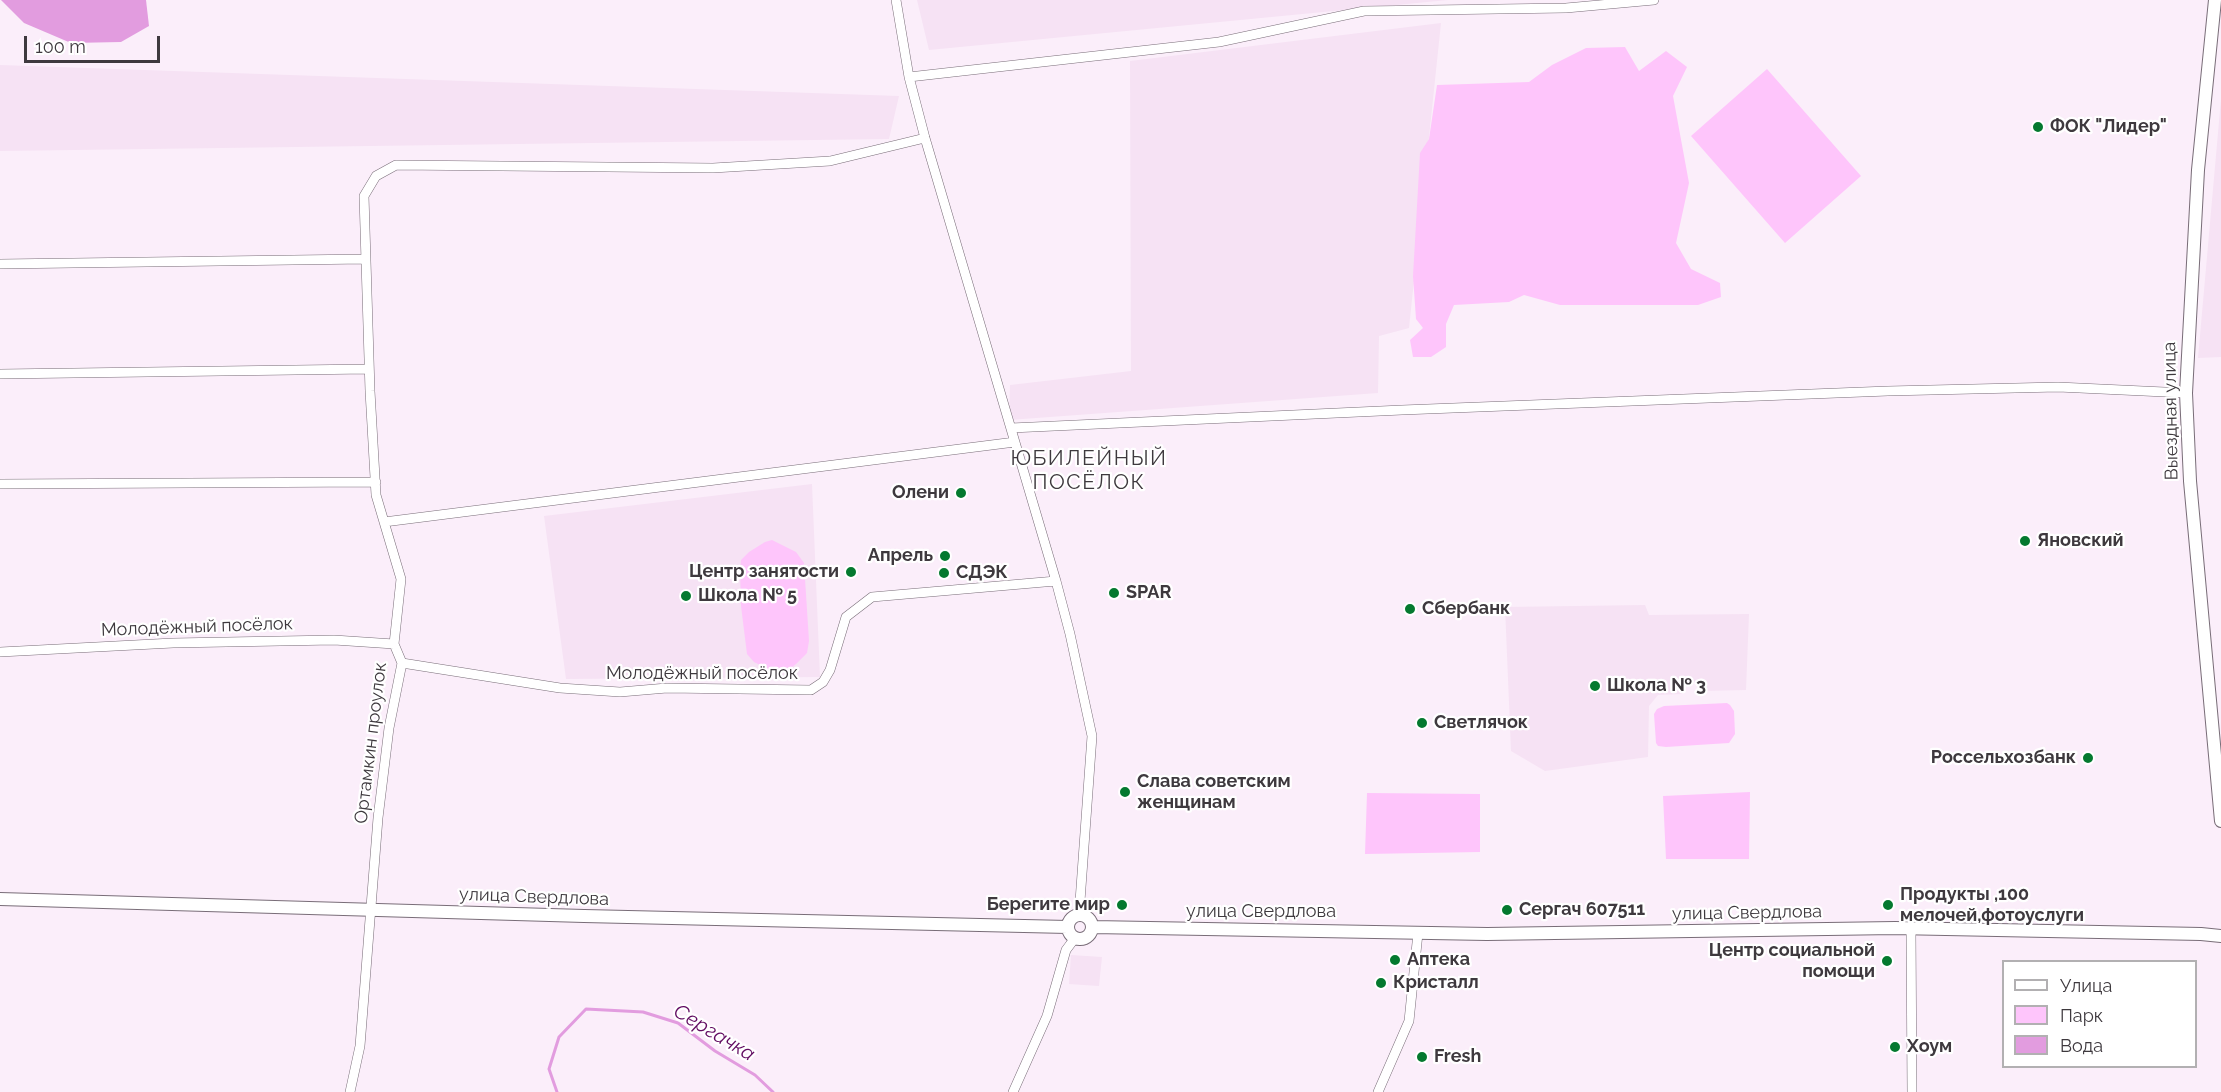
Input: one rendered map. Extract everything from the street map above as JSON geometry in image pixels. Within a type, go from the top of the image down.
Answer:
[{"type":"street","points":[[896,0],[909,77],[925,138],[1056,581],[1092,736],[1079,915]]},
{"type":"street","points":[[909,77],[1219,42],[1364,11],[1566,8],[1654,0]]},
{"type":"street","name":"Выездная улица","points":[[2215,0],[2198,170],[2186,393],[2190,481],[2221,821]]},
{"type":"street","name":"Ортамкин проулок","points":[[350,1092],[360,1046],[378,818],[389,729],[402,663],[394,644],[401,579],[376,495],[369,369],[364,196],[376,177],[396,165],[713,168],[830,160],[925,138]]},
{"type":"street","points":[[0,264],[366,259]]},
{"type":"street","points":[[0,374],[369,369]]},
{"type":"street","points":[[1011,428],[1390,410],[1888,391],[2058,387],[2186,393]]},
{"type":"street","points":[[384,522],[1015,442]]},
{"type":"street","points":[[0,484],[376,482]]},
{"type":"street","name":"Молодёжный посёлок","points":[[402,663],[560,688],[620,692],[667,688],[811,690],[823,682],[830,670],[846,617],[872,597],[1056,581]]},
{"type":"street","name":"Молодёжный посёлок","points":[[0,652],[173,643],[334,640],[394,644]]},
{"type":"street","name":"улица Свердлова","points":[[0,899],[1068,927]]},
{"type":"street","points":[[1079,915],[1086,916],[1093,927],[1090,935],[1083,939],[1075,938],[1068,927],[1071,919],[1079,915]]},
{"type":"street","name":"улица Свердлова","points":[[1093,927],[1490,934],[1911,929],[2221,936]]},
{"type":"street","points":[[1911,929],[1912,1092]]},
{"type":"street","points":[[1378,1092],[1409,1021],[1418,933]]},
{"type":"street","points":[[1013,1092],[1047,1016],[1066,950],[1075,938]]},
{"type":"shaded area","points":[[917,0],[1448,0],[929,50]]},
{"type":"shaded area","points":[[1441,23],[1409,328],[1379,336],[1378,393],[1009,420],[1010,385],[1131,371],[1130,61]]},
{"type":"shaded area","points":[[0,65],[899,96],[889,139],[0,151]]},
{"type":"shaded area","points":[[2221,99],[2221,357],[2198,358]]},
{"type":"shaded area","name":"Школа № 5","points":[[812,484],[820,677],[566,679],[544,516]]},
{"type":"shaded area","name":"Школа № 3","points":[[1645,605],[1649,615],[1749,614],[1746,690],[1701,691],[1700,682],[1681,683],[1682,694],[1658,695],[1649,706],[1648,757],[1545,771],[1511,751],[1505,607]]},
{"type":"shaded area","points":[[1071,955],[1102,957],[1099,986],[1069,984]]},
{"type":"green space","points":[[1625,47],[1639,71],[1666,51],[1687,67],[1673,96],[1689,183],[1676,243],[1691,269],[1720,283],[1721,297],[1698,305],[1560,305],[1524,295],[1509,302],[1454,305],[1446,324],[1446,347],[1431,357],[1413,357],[1410,340],[1423,328],[1416,319],[1413,276],[1420,153],[1429,139],[1437,85],[1529,82],[1552,65],[1586,48]]},
{"type":"green space","points":[[1767,69],[1861,176],[1785,243],[1691,136]]},
{"type":"green space","points":[[772,540],[796,552],[804,563],[809,641],[807,653],[796,664],[772,671],[754,662],[747,654],[741,606],[740,570],[741,560],[749,552]]},
{"type":"green space","points":[[1727,703],[1734,711],[1735,734],[1729,743],[1666,747],[1658,746],[1656,743],[1654,714],[1657,709],[1664,706]]},
{"type":"green space","points":[[1750,792],[1749,859],[1666,859],[1663,796]]},
{"type":"green space","points":[[1367,793],[1480,794],[1480,852],[1365,854]]},
{"type":"water","points":[[1,0],[146,0],[149,26],[121,42],[71,43],[24,23]]},
{"type":"waterway","name":"Сергачка","points":[[557,1092],[549,1069],[559,1037],[586,1009],[643,1012],[678,1023],[715,1051],[755,1075],[773,1092]]},
{"type":"place","name":"ФОК \"Лидер\"","points":[[2038,127]]},
{"type":"place","name":"Олени","points":[[961,493]]},
{"type":"place","name":"Яновский","points":[[2025,541]]},
{"type":"place","name":"Апрель","points":[[945,556]]},
{"type":"place","name":"Центр занятости","points":[[851,572]]},
{"type":"place","name":"СДЭК","points":[[944,573]]},
{"type":"place","name":"SPAR","points":[[1114,593]]},
{"type":"place","name":"Школа № 5","points":[[686,596]]},
{"type":"place","name":"Сбербанк","points":[[1410,609]]},
{"type":"place","name":"Школа № 3","points":[[1595,686]]},
{"type":"place","name":"Светлячок","points":[[1422,723]]},
{"type":"place","name":"Россельхозбанк","points":[[2088,758]]},
{"type":"place","name":"Слава советским женщинам","points":[[1125,792]]},
{"type":"place","name":"Берегите мир","points":[[1122,905]]},
{"type":"place","name":"Продукты ,100 мелочей,фотоуслуги","points":[[1888,905]]},
{"type":"place","name":"Сергач 607511","points":[[1507,910]]},
{"type":"place","name":"Аптека","points":[[1395,960]]},
{"type":"place","name":"Центр социальной помощи","points":[[1887,961]]},
{"type":"place","name":"Кристалл","points":[[1381,983]]},
{"type":"place","name":"Хоум","points":[[1895,1047]]},
{"type":"place","name":"Fresh","points":[[1422,1057]]},
{"type":"district","name":"ЮБИЛЕЙНЫЙ ПОСЁЛОК","points":[[1089,471]]}]
